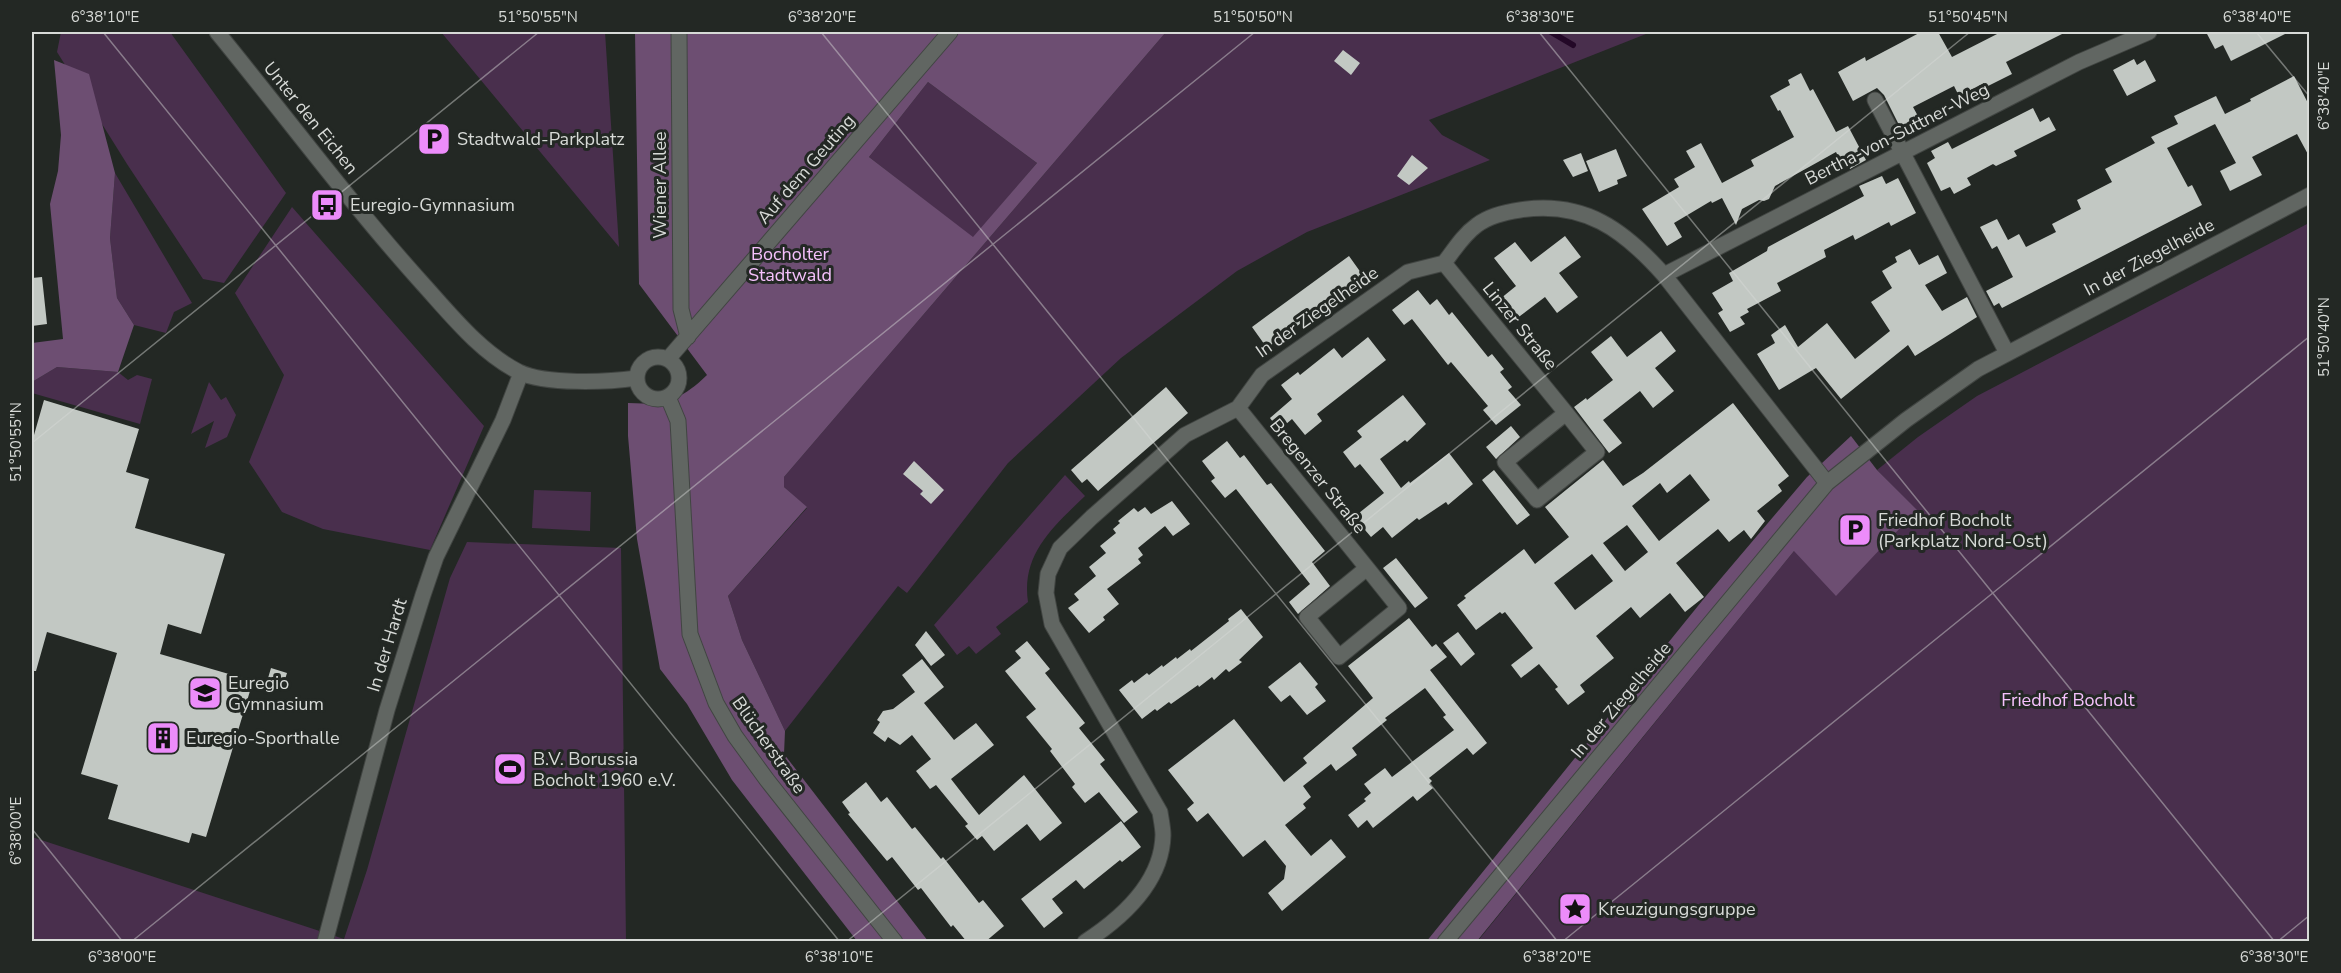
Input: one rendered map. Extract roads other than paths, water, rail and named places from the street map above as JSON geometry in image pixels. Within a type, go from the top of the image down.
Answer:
[{"type":"street","name":"Unter den Eichen","points":[[217,32],[407,266],[468,334],[521,373],[551,379],[614,381],[637,378]]},
{"type":"street","name":"Wiener Allee","points":[[679,32],[681,309],[688,337]]},
{"type":"street","name":"Auf dem Geuting","points":[[668,359],[950,32]]},
{"type":"street","name":"Bertha-von-Suttner-Weg","points":[[1664,275],[2079,62],[2150,32]]},
{"type":"street","points":[[1875,100],[2007,353]]},
{"type":"street","name":"In der Ziegelheide","points":[[1445,942],[1827,483],[1949,388],[2007,353],[2310,195]]},
{"type":"street","points":[[1444,263],[1462,238],[1478,224],[1502,213],[1544,207],[1568,211],[1607,224],[1638,247],[1664,275],[1827,483]]},
{"type":"street","name":"In der Ziegelheide","points":[[1085,942],[1129,909],[1157,866],[1163,833],[1160,812],[1052,624],[1046,593],[1048,574],[1060,548],[1092,516],[1177,442],[1209,421],[1238,408],[1262,375],[1408,272],[1444,263]]},
{"type":"street","name":"Linzer Straße","points":[[1444,263],[1566,413],[1597,452],[1537,500],[1505,462],[1566,413]]},
{"type":"street","points":[[661,357],[668,359],[676,367],[679,381],[677,388],[668,397],[655,399],[648,396],[642,392],[637,378],[639,369],[646,361],[661,357]]},
{"type":"street","name":"In der Hardt","points":[[325,942],[387,710],[436,557],[503,420],[521,373]]},
{"type":"street","name":"Blücherstraße","points":[[668,397],[678,421],[690,634],[712,694],[735,736],[767,780],[895,942]]},
{"type":"street","name":"Bregenzer Straße","points":[[1238,408],[1400,608],[1340,657],[1307,617],[1367,568]]},
{"type":"waterway","points":[[1551,32],[1573,45]]},
{"type":"place","name":"Stadtwald-Parkplatz","points":[[434,139]]},
{"type":"place","name":"Euregio-Gymnasium","points":[[327,205]]},
{"type":"place","name":"Friedhof Bocholt (Parkplatz Nord-Ost)","points":[[1855,530]]},
{"type":"place","name":"Euregio Gymnasium","points":[[205,693]]},
{"type":"place","name":"Euregio-Sporthalle","points":[[163,738]]},
{"type":"place","name":"B.V. Borussia Bocholt 1960 e.V.","points":[[510,769]]},
{"type":"place","name":"Kreuzigungsgruppe","points":[[1575,909]]},
{"type":"park label","name":"Bocholter Stadtwald","points":[[790,264]]},
{"type":"park label","name":"Friedhof Bocholt","points":[[2068,700]]}]
